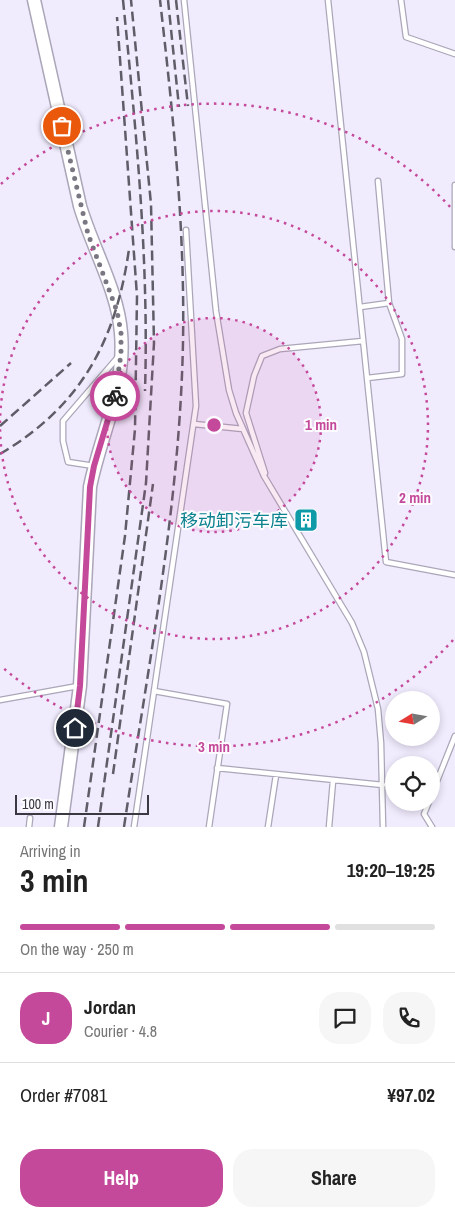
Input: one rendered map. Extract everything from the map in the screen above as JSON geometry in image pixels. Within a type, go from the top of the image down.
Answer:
[{"type":"main road","points":[[34,0],[80,206],[88,234],[117,311],[121,333],[121,354],[113,406],[94,466],[88,511],[80,686],[62,827]]},
{"type":"lane","points":[[184,0],[221,350],[229,390],[243,429],[264,476],[352,623],[364,652],[378,709],[383,786],[383,827]]},
{"type":"lane","points":[[328,0],[386,562],[455,575]]},
{"type":"lane","points":[[401,0],[406,37],[455,54]]},
{"type":"lane","points":[[367,378],[402,374],[402,339],[389,303],[378,181]]},
{"type":"lane","points":[[455,184],[455,247]]},
{"type":"lane","points":[[134,827],[196,406],[186,230]]},
{"type":"lane","points":[[360,306],[389,303]]},
{"type":"lane","points":[[264,476],[261,455],[248,424],[246,413],[254,376],[262,356],[280,350],[363,340]]},
{"type":"lane","points":[[94,466],[68,462],[63,441],[63,421],[121,354]]},
{"type":"lane","points":[[194,424],[243,429]]},
{"type":"lane","points":[[0,700],[80,686]]},
{"type":"lane","points":[[154,691],[227,704],[209,827]]},
{"type":"lane","points":[[440,774],[455,736]]},
{"type":"lane","points":[[218,768],[383,786]]},
{"type":"lane","points":[[268,827],[276,775]]},
{"type":"lane","points":[[329,827],[332,781]]},
{"type":"lane","points":[[425,811],[424,814],[432,827]]},
{"type":"lane","points":[[29,827],[30,818]]},
{"type":"railway","points":[[123,0],[137,146],[143,244],[146,342],[145,391]]},
{"type":"railway","points":[[98,827],[146,483],[154,343],[151,204],[131,0]]},
{"type":"railway","points":[[124,827],[161,585],[176,463],[181,403],[183,299],[180,213],[174,128],[160,0]]},
{"type":"railway","points":[[168,0],[179,107]]},
{"type":"railway","points":[[176,0],[188,106]]},
{"type":"railway","points":[[84,827],[125,536],[135,429],[137,296],[117,17]]},
{"type":"railway","points":[[0,454],[28,435],[52,415],[73,392],[90,368],[104,342],[115,313],[129,249]]},
{"type":"railway","points":[[0,426],[71,363]]},
{"type":"railway","points":[[113,774],[153,484]]},
{"type":"way so far","points":[[62,126],[88,234],[117,311],[121,333],[121,354],[115,396]]},
{"type":"place","name":"移动卸污车库","points":[[306,520]]},
{"type":"route","points":[[75,728],[80,686],[90,487],[94,466],[108,426],[115,396]]}]
